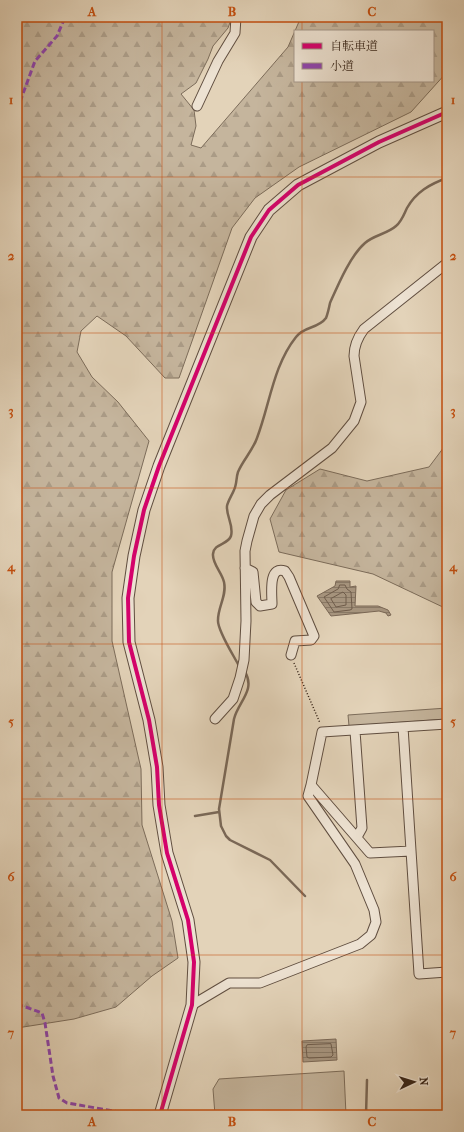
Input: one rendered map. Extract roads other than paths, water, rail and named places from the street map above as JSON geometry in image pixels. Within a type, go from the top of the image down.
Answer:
[{"type":"street","points":[[197,106],[218,61],[235,33],[236,17]]},
{"type":"street","points":[[160,1115],[192,1006],[194,962],[188,920],[167,853],[159,805],[157,767],[149,720],[129,642],[128,598],[134,556],[144,510],[159,466],[250,237],[269,210],[298,185],[379,142],[447,112]]},
{"type":"street","points":[[214,719],[233,699],[243,666],[246,620],[245,568],[247,541],[254,516],[261,504],[276,490],[332,448],[354,421],[361,402],[354,349],[361,333],[376,318],[447,263]]},
{"type":"street","points":[[245,568],[253,572],[256,602],[260,606],[272,604],[272,580],[277,570],[281,569],[285,571],[289,577],[314,636],[311,640],[295,642],[291,655]]},
{"type":"street","points":[[192,1006],[229,983],[260,983],[360,944],[371,935],[376,922],[374,910],[356,864],[308,796],[322,732],[447,724]]},
{"type":"street","points":[[403,727],[420,974],[447,972]]},
{"type":"street","points":[[355,731],[362,828],[357,837]]},
{"type":"street","points":[[311,785],[370,854],[411,852]]},
{"type":"water","points":[[336,581],[350,581],[350,587],[356,586],[355,606],[378,606],[388,610],[391,615],[388,616],[386,613],[379,611],[331,616],[317,596],[335,586]]},
{"type":"water","points":[[336,1039],[337,1060],[303,1062],[302,1041]]},
{"type":"waterway","points":[[239,666],[218,624],[218,615],[225,587],[223,579],[214,561],[213,554],[214,550],[227,541],[231,536],[232,528],[227,506],[235,488],[238,472],[257,438],[282,360],[288,348],[299,333],[323,322],[326,318],[330,303],[354,255],[369,240],[389,231],[396,226],[411,202],[419,193],[429,186],[447,178]]},
{"type":"waterway","points":[[245,672],[248,678],[248,685],[245,696],[234,719],[219,809],[221,826],[226,836],[230,840],[270,860],[305,896]]},
{"type":"waterway","points":[[195,816],[219,812]]},
{"type":"waterway","points":[[366,1115],[367,1080]]}]
